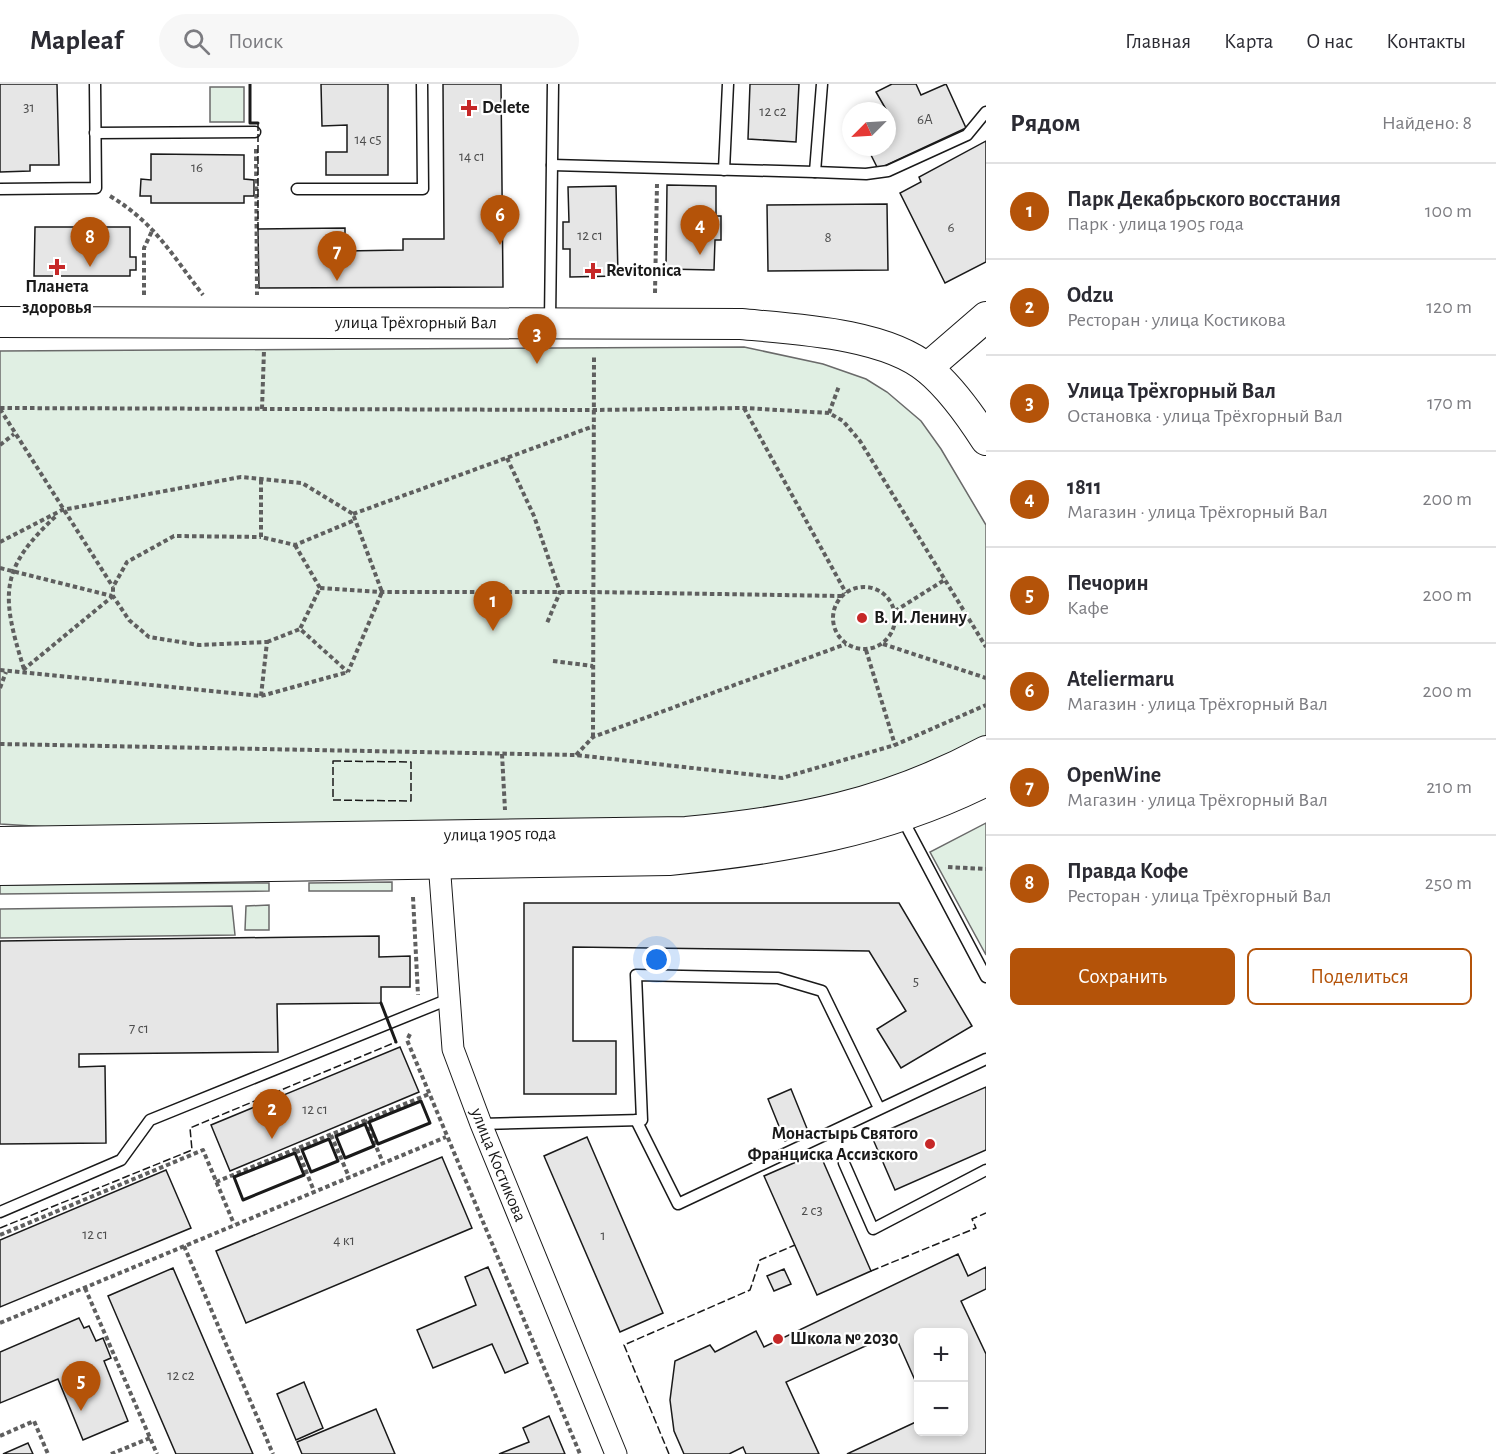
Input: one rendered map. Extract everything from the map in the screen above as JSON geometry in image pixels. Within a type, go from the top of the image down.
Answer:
[{"type":"main road","points":[[927,368],[986,317]]},
{"type":"main road","name":"улица Трёхгорный Вал","points":[[0,322],[550,322],[741,324],[804,330],[855,339],[897,351],[927,368],[955,396],[986,440]]},
{"type":"main road","name":"улица 1905 года","points":[[0,870],[669,860],[753,852],[808,843],[896,805],[986,752]]},
{"type":"main road","name":"улица 1905 года","points":[[0,842],[686,832],[896,805],[986,781]]},
{"type":"street","name":"улица Костикова","points":[[439,862],[453,1048],[481,1124],[616,1454]]},
{"type":"lane","points":[[0,189],[96,188],[95,84]]},
{"type":"lane","points":[[297,189],[423,189],[423,84]]},
{"type":"lane","points":[[550,322],[553,84]]},
{"type":"lane","points":[[724,170],[728,84]]},
{"type":"lane","points":[[814,172],[822,84]]},
{"type":"lane","points":[[552,165],[866,174],[888,171],[967,135],[986,112]]},
{"type":"lane","points":[[96,133],[255,132]]},
{"type":"lane","points":[[896,805],[986,977]]},
{"type":"lane","points":[[481,1124],[642,1120],[636,975],[778,978],[822,991],[879,1108]]},
{"type":"lane","points":[[0,1212],[121,1160],[150,1120],[449,999]]},
{"type":"lane","points":[[636,1120],[678,1204],[986,1059]]},
{"type":"lane","points":[[844,1163],[873,1229],[986,1170]]},
{"type":"path","points":[[255,132],[257,295]]},
{"type":"path","points":[[655,293],[657,168]]},
{"type":"path","points":[[96,188],[136,212],[153,228],[202,295]]},
{"type":"path","points":[[144,295],[144,248],[153,228]]},
{"type":"path","points":[[262,409],[264,350]]},
{"type":"path","points":[[592,737],[594,357]]},
{"type":"path","points":[[828,413],[839,386]]},
{"type":"path","points":[[0,409],[744,408],[828,413],[843,421],[860,441],[986,647]]},
{"type":"path","points":[[744,408],[844,594]]},
{"type":"path","points":[[0,409],[113,587]]},
{"type":"path","points":[[353,514],[594,426]]},
{"type":"path","points":[[0,445],[15,434]]},
{"type":"path","points":[[507,458],[534,516],[560,591],[547,623]]},
{"type":"path","points":[[0,542],[62,510],[241,477],[302,483],[353,514],[382,592],[348,672]]},
{"type":"path","points":[[261,480],[261,537]]},
{"type":"path","points":[[24,669],[11,639],[3,604],[6,571],[29,538],[62,510]]},
{"type":"path","points":[[320,588],[300,629],[267,642],[199,645],[149,637],[129,620],[113,597],[113,587],[127,562],[174,536],[261,537],[295,545],[355,520]]},
{"type":"path","points":[[295,545],[320,588]]},
{"type":"path","points":[[0,568],[113,597]]},
{"type":"path","points":[[895,611],[946,579]]},
{"type":"path","points":[[320,588],[382,592],[844,594],[860,587],[875,588],[888,597],[895,611],[894,629],[883,644],[866,650],[846,644],[835,630],[833,612],[844,594]]},
{"type":"path","points":[[18,673],[113,597]]},
{"type":"path","points":[[300,629],[348,672]]},
{"type":"path","points":[[261,696],[267,642]]},
{"type":"path","points":[[576,755],[592,737],[846,644]]},
{"type":"path","points":[[883,644],[986,678]]},
{"type":"path","points":[[866,650],[895,745]]},
{"type":"path","points":[[553,661],[593,666]]},
{"type":"path","points":[[0,670],[261,696],[348,672]]},
{"type":"path","points":[[0,688],[6,672]]},
{"type":"path","points":[[0,744],[576,755],[782,778],[895,745],[986,705]]},
{"type":"path","points":[[502,754],[506,822]]},
{"type":"path","points":[[926,866],[986,869]]},
{"type":"path","points":[[413,897],[419,1011],[407,1040],[580,1454]]},
{"type":"path","points":[[216,1182],[429,1094]]},
{"type":"path","points":[[365,1120],[383,1163]]},
{"type":"path","points":[[331,1135],[349,1177]]},
{"type":"path","points":[[0,1323],[446,1137]]},
{"type":"path","points":[[297,1149],[314,1191]]},
{"type":"path","points":[[0,1235],[203,1150],[234,1224]]},
{"type":"path","points":[[184,1246],[273,1454]]},
{"type":"path","points":[[85,1288],[157,1454]]},
{"type":"path","points":[[0,1436],[34,1421],[48,1454]]},
{"type":"path","points":[[111,1454],[150,1438]]},
{"type":"green space","points":[[210,87],[244,87],[244,122],[210,122]]},
{"type":"green space","points":[[744,347],[823,364],[866,379],[887,392],[921,421],[941,449],[986,525],[986,737],[886,782],[795,808],[687,818],[82,829],[0,824],[0,351]]},
{"type":"green space","points":[[986,823],[986,955],[930,852]]},
{"type":"green space","points":[[392,882],[392,891],[309,891],[309,883]]},
{"type":"green space","points":[[269,883],[269,891],[0,894],[0,885]]},
{"type":"green space","points":[[269,905],[269,930],[245,930],[246,906]]},
{"type":"green space","points":[[232,906],[235,935],[0,938],[0,909]]},
{"type":"building","points":[[0,84],[57,84],[59,165],[30,165],[30,171],[0,172]]},
{"type":"building","points":[[321,84],[388,84],[388,175],[326,175],[326,152],[347,152],[347,125],[322,126]]},
{"type":"building","points":[[443,84],[501,84],[503,287],[259,288],[258,229],[345,228],[345,251],[403,250],[403,239],[444,239]]},
{"type":"building","points":[[750,84],[799,84],[796,142],[748,139]]},
{"type":"building","points":[[892,84],[916,84],[921,95],[946,84],[966,128],[878,169],[872,156],[896,156],[896,102],[882,102],[876,92]]},
{"type":"building","points":[[986,141],[986,262],[945,283],[900,193],[921,182],[919,177]]},
{"type":"building","points":[[151,154],[244,155],[244,179],[254,180],[254,196],[244,196],[244,203],[151,203],[151,196],[140,196],[141,179],[151,180]]},
{"type":"building","points":[[667,185],[716,186],[716,216],[721,216],[721,240],[715,240],[714,270],[666,269]]},
{"type":"building","points":[[616,186],[618,276],[570,277],[570,249],[563,249],[563,222],[569,222],[568,187]]},
{"type":"building","points":[[887,204],[888,270],[768,271],[767,205]]},
{"type":"building","points":[[35,227],[130,227],[130,257],[136,257],[136,270],[130,270],[130,276],[34,276]]},
{"type":"building","points":[[524,903],[899,903],[972,1026],[901,1068],[877,1029],[906,1011],[869,951],[573,947],[573,1041],[616,1041],[616,1094],[524,1094]]},
{"type":"building","points":[[379,936],[379,957],[410,956],[410,987],[381,987],[381,1003],[277,1004],[278,1052],[79,1054],[79,1067],[105,1066],[106,1143],[0,1144],[0,941]]},
{"type":"building","points":[[400,1047],[419,1092],[230,1171],[211,1125]]},
{"type":"building","name":"Монастырь Святого Франциска Ассизского","points":[[986,1087],[986,1150],[895,1190],[872,1137]]},
{"type":"building","points":[[791,1089],[808,1131],[785,1141],[768,1099]]},
{"type":"building","points":[[587,1137],[663,1313],[620,1332],[544,1156]]},
{"type":"building","points":[[819,1152],[871,1271],[817,1295],[764,1176]]},
{"type":"building","points":[[442,1157],[472,1228],[246,1323],[216,1251]]},
{"type":"building","points":[[166,1170],[191,1228],[0,1307],[0,1240]]},
{"type":"building","points":[[958,1254],[968,1276],[986,1267],[986,1289],[961,1301],[986,1354],[986,1454],[847,1454],[914,1423],[914,1436],[968,1436],[968,1328],[914,1328],[914,1378],[894,1333],[786,1382],[819,1454],[746,1454],[743,1447],[729,1454],[684,1454],[674,1431],[670,1400],[675,1361],[710,1345],[715,1352],[756,1331],[764,1347]]},
{"type":"building","points":[[488,1267],[528,1363],[505,1373],[492,1344],[433,1368],[417,1330],[476,1305],[465,1277]]},
{"type":"building","points":[[173,1268],[253,1454],[176,1454],[108,1296]]},
{"type":"building","points":[[784,1269],[791,1284],[774,1291],[767,1276]]},
{"type":"building","points":[[79,1318],[84,1328],[89,1326],[96,1341],[103,1338],[111,1358],[104,1361],[128,1421],[83,1440],[58,1379],[0,1403],[0,1352]]},
{"type":"building","points":[[304,1382],[323,1428],[296,1440],[277,1394]]},
{"type":"building","points":[[376,1409],[395,1454],[302,1454],[297,1442]]},
{"type":"building","points":[[549,1416],[565,1454],[499,1454],[529,1442],[523,1428]]},
{"type":"building","points":[[28,1443],[33,1454],[3,1454]]},
{"type":"fence","points":[[258,123],[258,229]]},
{"type":"fence","points":[[333,761],[411,762],[411,801],[333,800],[333,761]]},
{"type":"fence","points":[[0,1228],[192,1150],[190,1128],[396,1042]]},
{"type":"fence","points":[[871,1271],[976,1228],[972,1219],[986,1213]]},
{"type":"fence","points":[[669,1454],[624,1345],[750,1290],[760,1260],[795,1245]]},
{"type":"wall","points":[[250,84],[250,123],[258,123]]},
{"type":"wall","points":[[381,1003],[396,1042]]},
{"type":"wall","points":[[421,1101],[430,1123],[378,1144],[369,1122],[421,1101]]},
{"type":"wall","points":[[365,1124],[374,1146],[345,1158],[336,1136],[365,1124]]},
{"type":"wall","points":[[329,1139],[338,1161],[311,1172],[302,1150],[329,1139]]},
{"type":"wall","points":[[295,1153],[304,1175],[243,1200],[234,1177],[295,1153]]},
{"type":"place","name":"Delete","points":[[469,108]]},
{"type":"place","name":"Ateliermaru","points":[[500,245]]},
{"type":"place","name":"1811","points":[[700,255]]},
{"type":"place","name":"Планета здоровья","points":[[57,267]]},
{"type":"place","name":"Правда Кофе","points":[[90,267]]},
{"type":"place","name":"Revitonica","points":[[593,271]]},
{"type":"place","name":"OpenWine","points":[[337,281]]},
{"type":"place","name":"Улица Трёхгорный Вал","points":[[537,364]]},
{"type":"place","name":"В. И. Ленину","points":[[862,618]]},
{"type":"place","name":"Парк Декабрьского восстания","points":[[493,631]]},
{"type":"place","name":"Odzu","points":[[272,1139]]},
{"type":"place","name":"Монастырь Святого Франциска Ассизского","points":[[930,1144]]},
{"type":"place","name":"Школа № 2030","points":[[778,1339]]},
{"type":"place","name":"Печорин","points":[[81,1411]]}]
